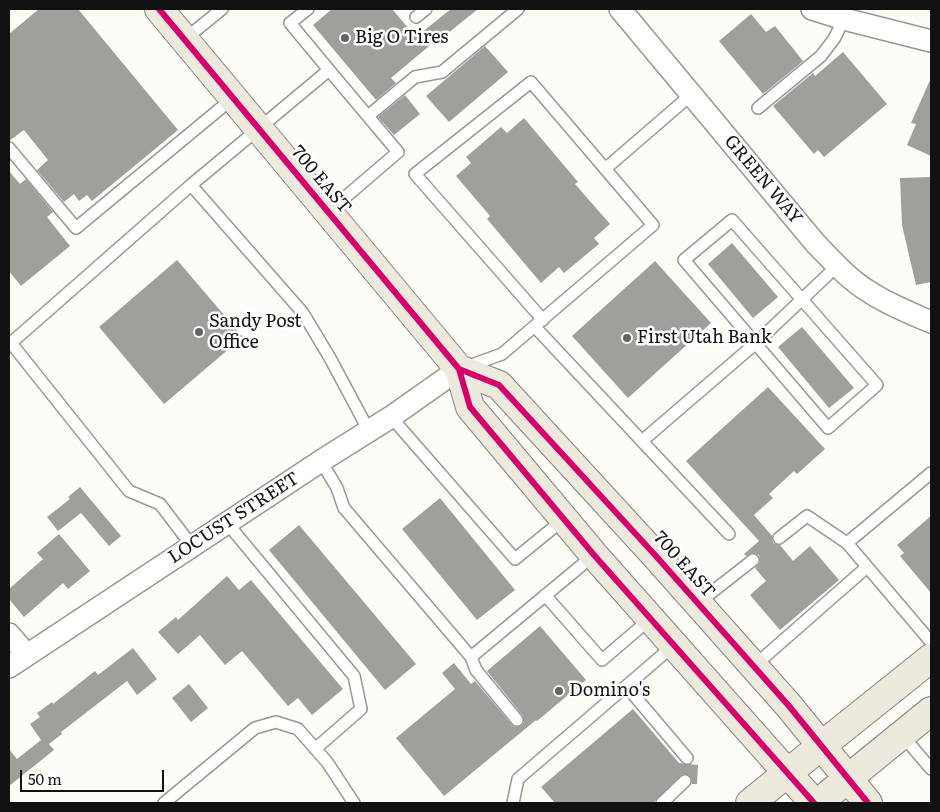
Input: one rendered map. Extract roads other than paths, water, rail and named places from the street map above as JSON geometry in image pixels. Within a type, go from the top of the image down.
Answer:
[{"type":"main road","name":"700 EAST","points":[[159,9],[459,370],[470,407],[594,555],[814,803]]},
{"type":"main road","name":"700 EAST","points":[[459,370],[498,385],[754,666],[868,803]]},
{"type":"main road","points":[[750,803],[931,658]]},
{"type":"main road","points":[[818,803],[931,711]]},
{"type":"street","points":[[812,9],[931,41]]},
{"type":"street","name":"GREEN WAY","points":[[622,10],[816,244],[837,266],[867,291],[931,322]]},
{"type":"street","name":"LOCUST STREET","points":[[9,667],[321,461],[391,417],[459,370]]},
{"type":"street","points":[[9,634],[27,655]]},
{"type":"lane","points":[[185,39],[222,9]]},
{"type":"lane","points":[[308,9],[290,23],[398,152],[328,212]]},
{"type":"lane","points":[[416,17],[426,9]]},
{"type":"lane","points":[[368,116],[415,77],[442,72],[518,9]]},
{"type":"lane","points":[[758,108],[821,56],[834,39],[844,19]]},
{"type":"lane","points":[[192,546],[160,504],[128,491],[11,343],[191,185],[329,70]]},
{"type":"lane","points":[[459,370],[502,354],[539,324],[653,225],[531,82],[414,174],[539,324],[642,441],[729,534]]},
{"type":"lane","points":[[605,169],[692,94]]},
{"type":"lane","points":[[9,148],[76,228],[233,98]]},
{"type":"lane","points":[[191,185],[302,313],[330,358],[369,430]]},
{"type":"lane","points":[[732,220],[876,385],[828,428],[756,343],[684,260],[732,220]]},
{"type":"lane","points":[[642,441],[756,343],[837,266]]},
{"type":"lane","points":[[391,417],[515,560],[564,519]]},
{"type":"lane","points":[[321,461],[337,488],[344,508],[471,657],[476,670],[517,720]]},
{"type":"lane","points":[[847,544],[931,472]]},
{"type":"lane","points":[[779,538],[807,516],[847,544],[931,642]]},
{"type":"lane","points":[[227,523],[354,676],[361,709],[315,749]]},
{"type":"lane","points":[[471,657],[594,555]]},
{"type":"lane","points":[[698,603],[753,560]]},
{"type":"lane","points":[[754,666],[867,567]]},
{"type":"lane","points":[[545,595],[602,660],[650,619]]},
{"type":"lane","points":[[513,803],[518,779],[674,645]]},
{"type":"lane","points":[[627,687],[688,758]]},
{"type":"lane","points":[[164,803],[255,728],[276,722],[298,729],[327,762],[354,803]]},
{"type":"lane","points":[[902,735],[931,768]]},
{"type":"lane","points":[[662,803],[685,782]]},
{"type":"place","name":"Big O Tires","points":[[345,38]]},
{"type":"place","name":"Sandy Post Office","points":[[199,332]]},
{"type":"place","name":"First Utah Bank","points":[[627,338]]},
{"type":"place","name":"Domino's","points":[[559,691]]}]
